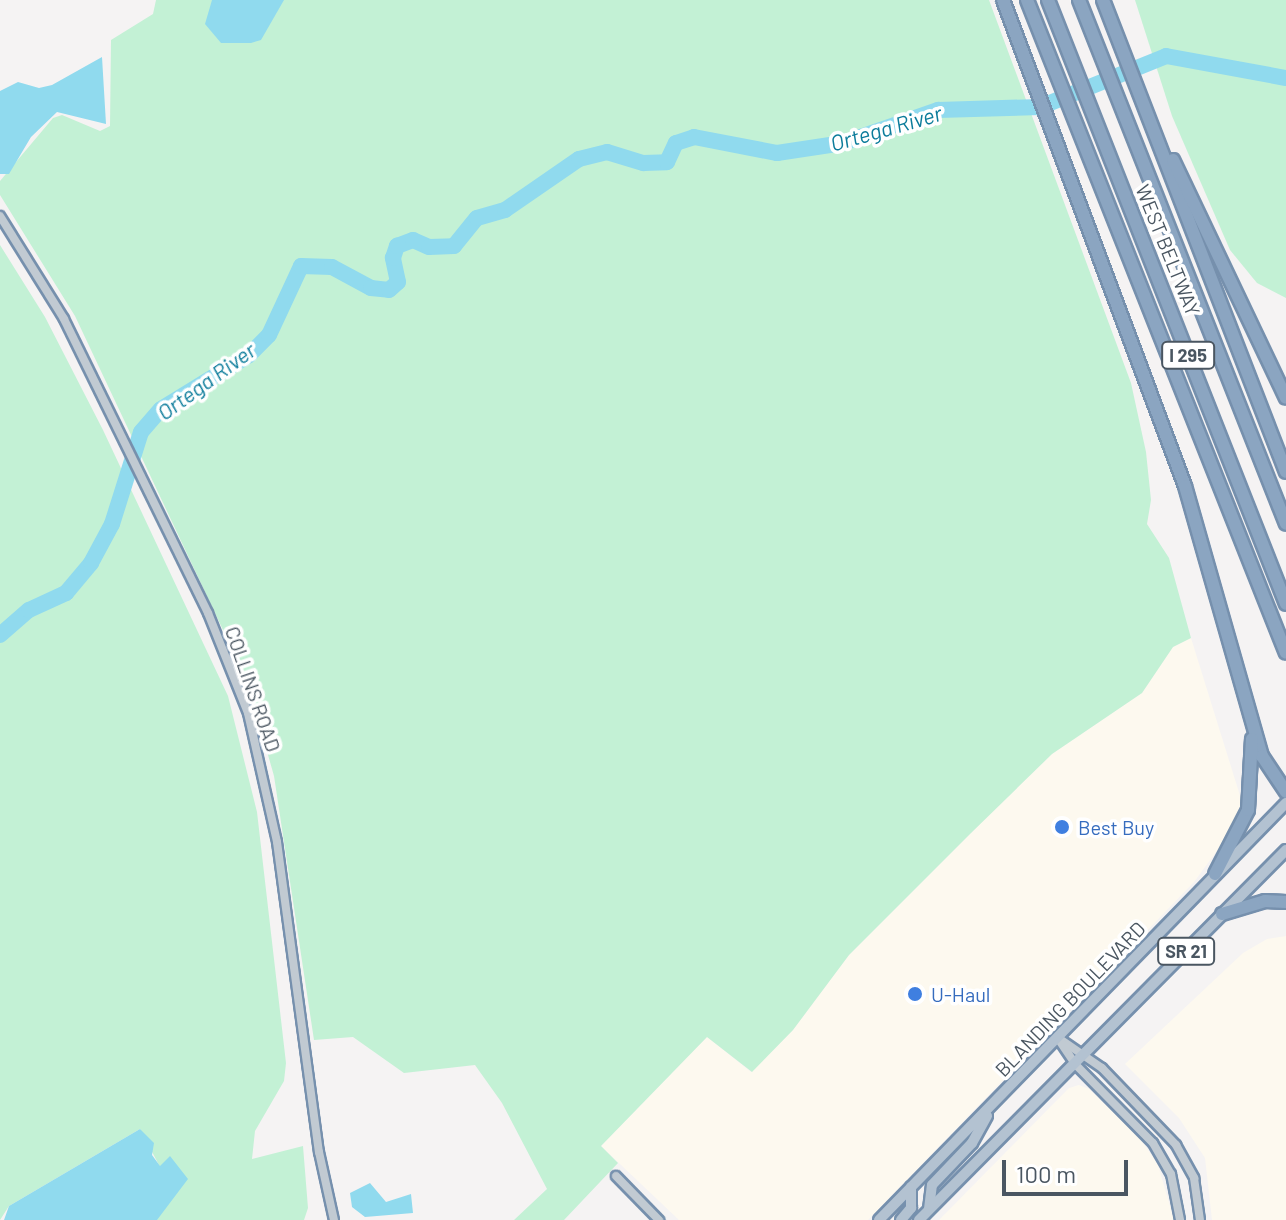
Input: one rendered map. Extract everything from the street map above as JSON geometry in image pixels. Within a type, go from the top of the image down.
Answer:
[{"type":"highway","points":[[1003,0],[1073,194],[1185,486],[1251,724],[1268,769],[1286,792]]},
{"type":"highway","points":[[1027,0],[1286,653]]},
{"type":"highway","name":"WEST BELTWAY","points":[[1048,0],[1286,604]]},
{"type":"highway","name":"WEST BELTWAY","points":[[1079,0],[1286,524]]},
{"type":"highway","points":[[1103,0],[1286,472]]},
{"type":"highway","points":[[1139,89],[1286,398]]},
{"type":"highway","points":[[1215,874],[1248,810],[1251,724]]},
{"type":"highway","points":[[1222,914],[1265,901],[1286,902]]},
{"type":"main road","name":"BLANDING BOULEVARD","points":[[879,1220],[1286,803]]},
{"type":"main road","name":"SR 21","points":[[919,1220],[1286,850]]},
{"type":"main road","points":[[929,1209],[932,1185],[972,1143],[994,1104]]},
{"type":"main road","points":[[901,1220],[911,1208],[911,1187]]},
{"type":"street","name":"COLLINS ROAD","points":[[0,216],[43,280],[111,414],[223,647],[256,740],[277,842],[319,1152],[334,1220]]},
{"type":"street","points":[[1057,1037],[1085,1053],[1176,1145],[1194,1178],[1200,1220]]},
{"type":"street","points":[[1057,1037],[1075,1064],[1153,1143],[1171,1174],[1180,1220]]},
{"type":"street","points":[[616,1176],[659,1220]]},
{"type":"shaded area","points":[[1191,638],[1242,802],[1230,833],[1194,882],[868,1220],[679,1220],[601,1146],[707,1037],[751,1072],[793,1030],[849,955],[971,833],[1052,754],[1142,693],[1173,647]]},
{"type":"shaded area","points":[[1286,936],[1286,1220],[1212,1220],[1205,1158],[1179,1118],[1125,1064],[1243,953],[1267,939]]},
{"type":"shaded area","points":[[1079,1085],[1089,1089],[1142,1141],[1158,1165],[1174,1220],[939,1220],[1069,1088]]},
{"type":"green space","points":[[156,0],[989,0],[1131,383],[1146,452],[1151,500],[1147,524],[1169,558],[1191,638],[1173,647],[1142,693],[1052,754],[971,833],[849,955],[793,1030],[752,1072],[707,1037],[601,1146],[618,1163],[564,1220],[514,1220],[547,1189],[502,1103],[475,1065],[404,1073],[353,1037],[314,1040],[274,776],[247,681],[75,316],[0,195],[0,181],[53,118],[62,115],[100,131],[110,126],[111,40],[153,14]]},
{"type":"green space","points":[[1135,0],[1286,0],[1286,298],[1257,283],[1230,250],[1172,116]]},
{"type":"green space","points":[[0,245],[45,317],[103,430],[228,696],[257,812],[286,1063],[284,1081],[255,1131],[252,1159],[303,1146],[308,1208],[304,1220],[157,1220],[160,1167],[140,1129],[9,1206],[0,1220]]},
{"type":"water","points":[[212,0],[284,0],[261,40],[221,43],[205,24]]},
{"type":"water","points":[[102,57],[106,124],[57,112],[31,137],[9,174],[0,174],[0,91],[18,82],[39,88],[52,85]]},
{"type":"water","points":[[140,1129],[154,1143],[152,1155],[160,1166],[170,1156],[188,1179],[157,1220],[4,1220],[9,1206]]},
{"type":"water","points":[[370,1183],[386,1202],[411,1194],[413,1213],[365,1217],[352,1207],[350,1193]]},
{"type":"waterway","name":"Ortega River","points":[[0,635],[29,610],[66,593],[91,563],[112,524],[141,432],[161,409],[249,355],[269,335],[301,266],[332,267],[371,288],[389,290],[398,282],[393,258],[397,246],[413,240],[429,247],[454,246],[477,218],[505,210],[579,159],[607,152],[643,163],[667,162],[676,143],[694,137],[777,153],[843,143],[938,110],[1040,107],[1166,56],[1286,78]]},
{"type":"place","name":"Best Buy","points":[[1062,827]]},
{"type":"place","name":"U-Haul","points":[[915,994]]}]
